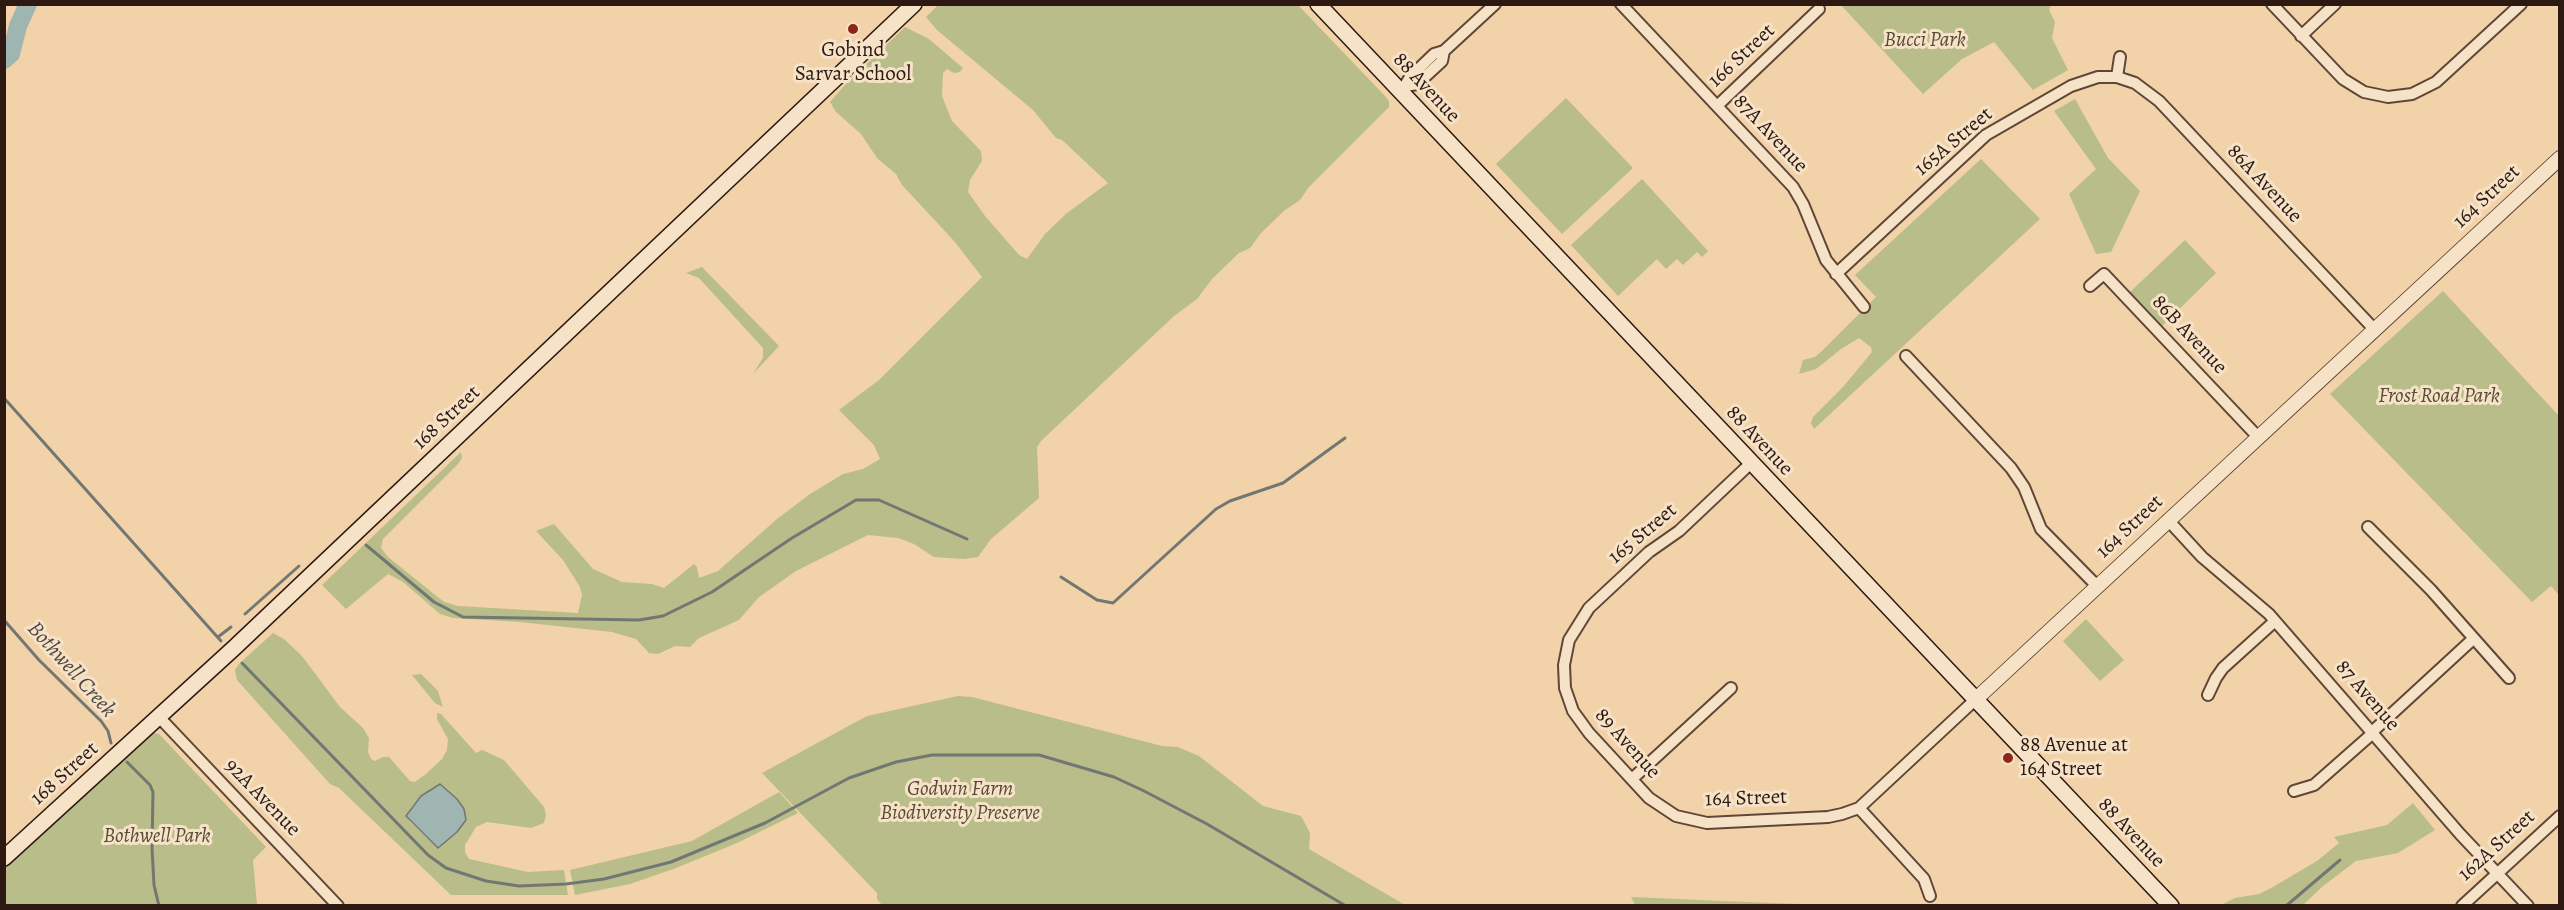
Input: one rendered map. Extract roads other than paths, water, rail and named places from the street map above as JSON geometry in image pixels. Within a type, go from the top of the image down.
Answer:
[{"type":"main road","name":"168 Street","points":[[4,858],[362,528],[914,4]]},
{"type":"main road","name":"88 Avenue","points":[[1318,4],[1406,85],[1751,463],[2171,906]]},
{"type":"street","points":[[1406,85],[1434,54],[1444,51],[1494,4]]},
{"type":"street","name":"87A Avenue","points":[[1621,4],[1793,187],[1803,204],[1817,242],[1836,274],[1864,307]]},
{"type":"street","points":[[2272,4],[2345,82],[2364,92],[2388,97],[2412,93],[2436,82],[2521,4]]},
{"type":"street","points":[[2301,36],[2335,4]]},
{"type":"street","name":"166 Street","points":[[1717,106],[1819,9]]},
{"type":"street","points":[[2117,77],[2120,57]]},
{"type":"street","name":"165A Street","points":[[1836,274],[1990,132],[2075,84],[2098,77],[2117,77]]},
{"type":"street","name":"86A Avenue","points":[[2117,77],[2135,83],[2159,101],[2374,329]]},
{"type":"street","name":"164 Street","points":[[1686,820],[1707,824],[1828,817],[1859,808],[2559,158]]},
{"type":"street","name":"86B Avenue","points":[[2090,286],[2104,274],[2258,437]]},
{"type":"street","points":[[1906,356],[2011,468],[2026,490],[2032,512],[2041,529],[2097,586]]},
{"type":"street","name":"165 Street","points":[[1569,640],[1589,608],[1649,552],[1679,531],[1751,463]]},
{"type":"street","name":"87 Avenue","points":[[2168,520],[2202,557],[2275,621],[2460,834],[2528,906]]},
{"type":"street","points":[[2368,527],[2426,585],[2509,678]]},
{"type":"street","points":[[2208,695],[2223,668],[2275,621]]},
{"type":"street","points":[[2294,791],[2314,785],[2473,639]]},
{"type":"street","name":"89 Avenue","points":[[1569,640],[1564,665],[1565,688],[1573,711],[1589,733],[1657,805],[1686,820]]},
{"type":"street","points":[[1632,779],[1731,688]]},
{"type":"street","name":"92A Avenue","points":[[159,717],[338,906]]},
{"type":"street","points":[[1859,808],[1924,879],[1930,896]]},
{"type":"street","name":"162A Street","points":[[2462,906],[2559,816]]},
{"type":"water","points":[[440,784],[457,799],[464,809],[466,820],[457,832],[438,848],[406,816],[421,796]]},
{"type":"waterway","points":[[4,60],[11,54],[18,26],[28,4]]},
{"type":"waterway","points":[[4,398],[221,641]]},
{"type":"waterway","points":[[1061,577],[1097,600],[1113,603],[1216,509],[1230,501],[1283,483],[1345,438]]},
{"type":"waterway","points":[[366,545],[434,602],[463,617],[639,620],[663,616],[712,592],[792,538],[856,500],[879,500],[967,539]]},
{"type":"waterway","points":[[245,614],[299,566]]},
{"type":"waterway","name":"Bothwell Creek","points":[[4,620],[39,660],[101,721],[108,731],[111,743]]},
{"type":"waterway","points":[[218,637],[231,627]]},
{"type":"waterway","points":[[242,663],[428,855],[446,868],[486,881],[519,886],[566,884],[604,879],[671,862],[765,823],[849,778],[896,762],[932,755],[1039,755],[1114,777],[1144,791],[1207,824],[1346,906]]},
{"type":"waterway","name":"Bothwell Creek","points":[[127,762],[150,785],[153,792],[152,848],[154,885],[159,906]]},
{"type":"waterway","points":[[2286,906],[2340,860]]},
{"type":"place","name":"Gobind Sarvar School","points":[[853,29]]},
{"type":"place","name":"88 Avenue at 164 Street","points":[[2008,758]]},
{"type":"park label","name":"Bucci Park","points":[[1925,41]]},
{"type":"park label","name":"Frost Road Park","points":[[2439,397]]},
{"type":"park label","name":"Godwin Farm Biodiversity Preserve","points":[[960,802]]},
{"type":"park label","name":"Bothwell Park","points":[[157,837]]}]
